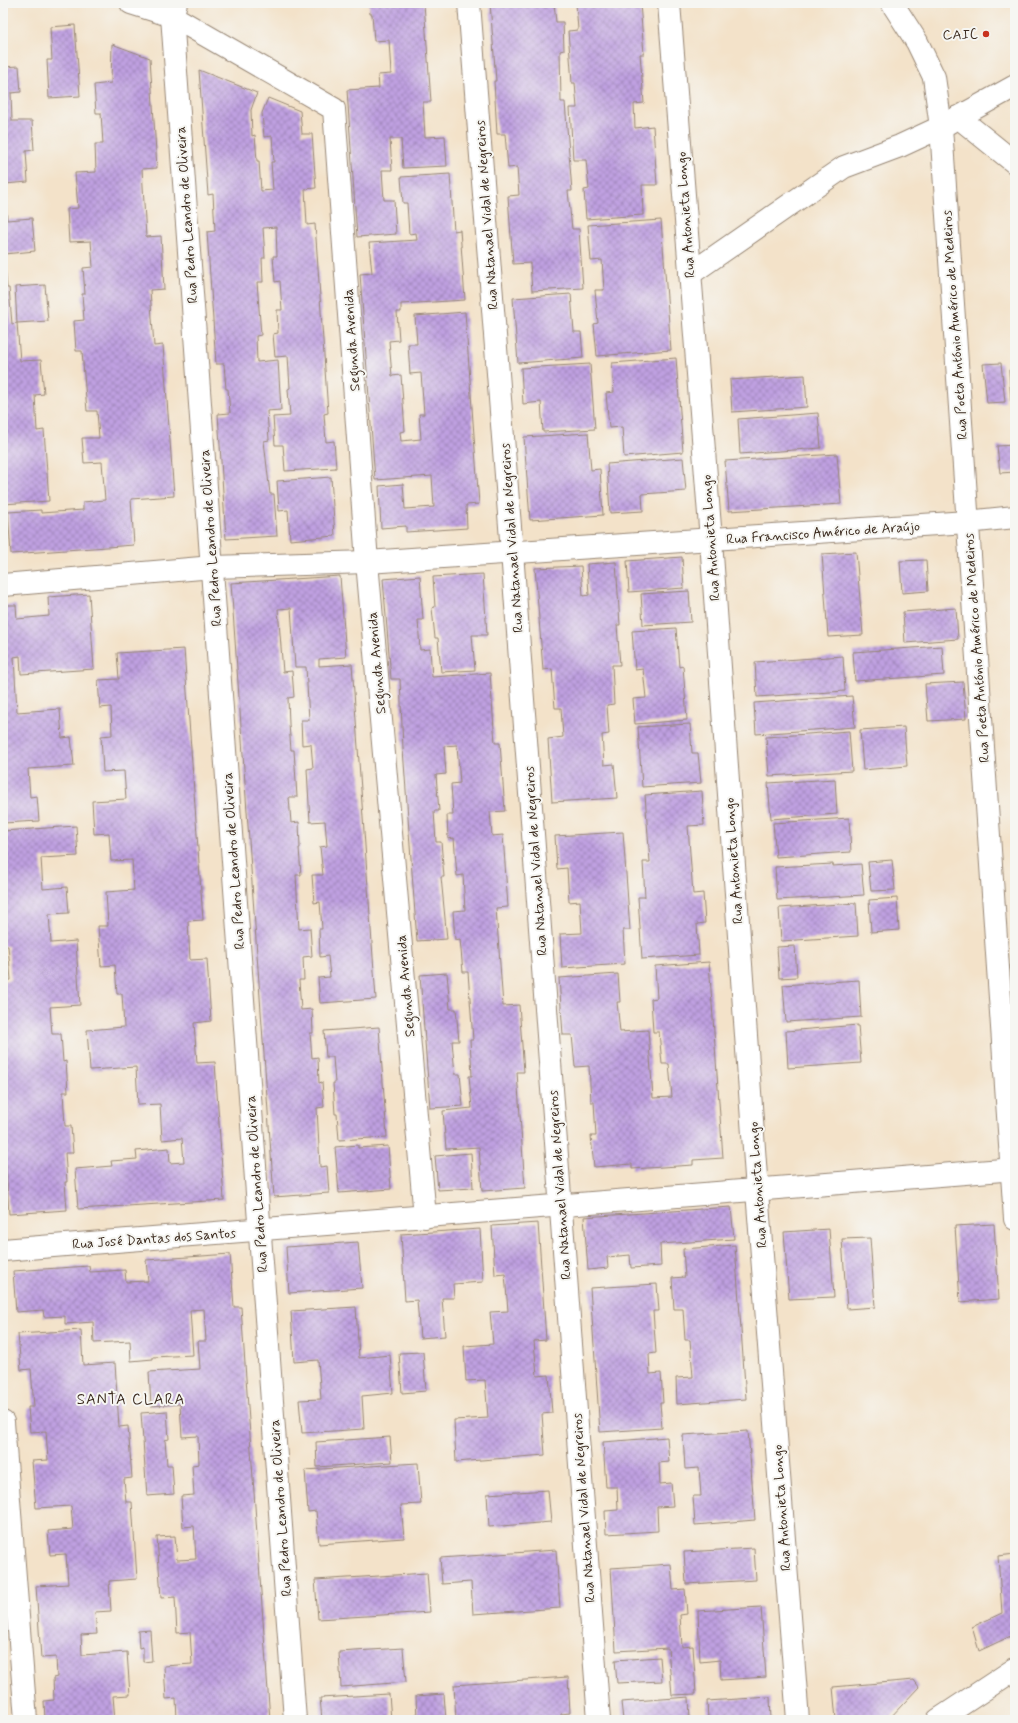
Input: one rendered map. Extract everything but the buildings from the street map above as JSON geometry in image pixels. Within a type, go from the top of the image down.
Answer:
[{"type":"street","points":[[131,3],[174,9]]},
{"type":"street","name":"Rua Natanael Vidal de Negreiros","points":[[469,3],[512,552],[599,1720]]},
{"type":"street","name":"Rua Antonieta Longo","points":[[669,3],[711,540],[757,1190],[798,1720]]},
{"type":"street","name":"Rua Poeta António Américo de Medeiros","points":[[892,3],[917,42],[934,77],[949,122],[967,522],[1013,1169],[1015,1219]]},
{"type":"street","name":"Segunda Avenida","points":[[174,9],[334,109],[367,562],[425,1217]]},
{"type":"street","name":"Rua Pedro Leandro de Oliveira","points":[[174,9],[259,1230],[296,1720]]},
{"type":"street","points":[[690,274],[844,167],[900,146],[949,122],[1015,86]]},
{"type":"street","points":[[949,122],[1015,163]]},
{"type":"street","name":"Rua Francisco Américo de Araújo","points":[[3,585],[213,567],[367,562],[711,540],[967,522],[1015,517]]},
{"type":"street","name":"Rua José Dantas dos Santos","points":[[3,1250],[1013,1169]]},
{"type":"street","points":[[3,1422],[26,1720]]},
{"type":"street","points":[[940,1719],[1015,1669]]},
{"type":"place","name":"CAIC","points":[[986,34]]},
{"type":"district","name":"SANTA CLARA","points":[[131,1399]]}]
